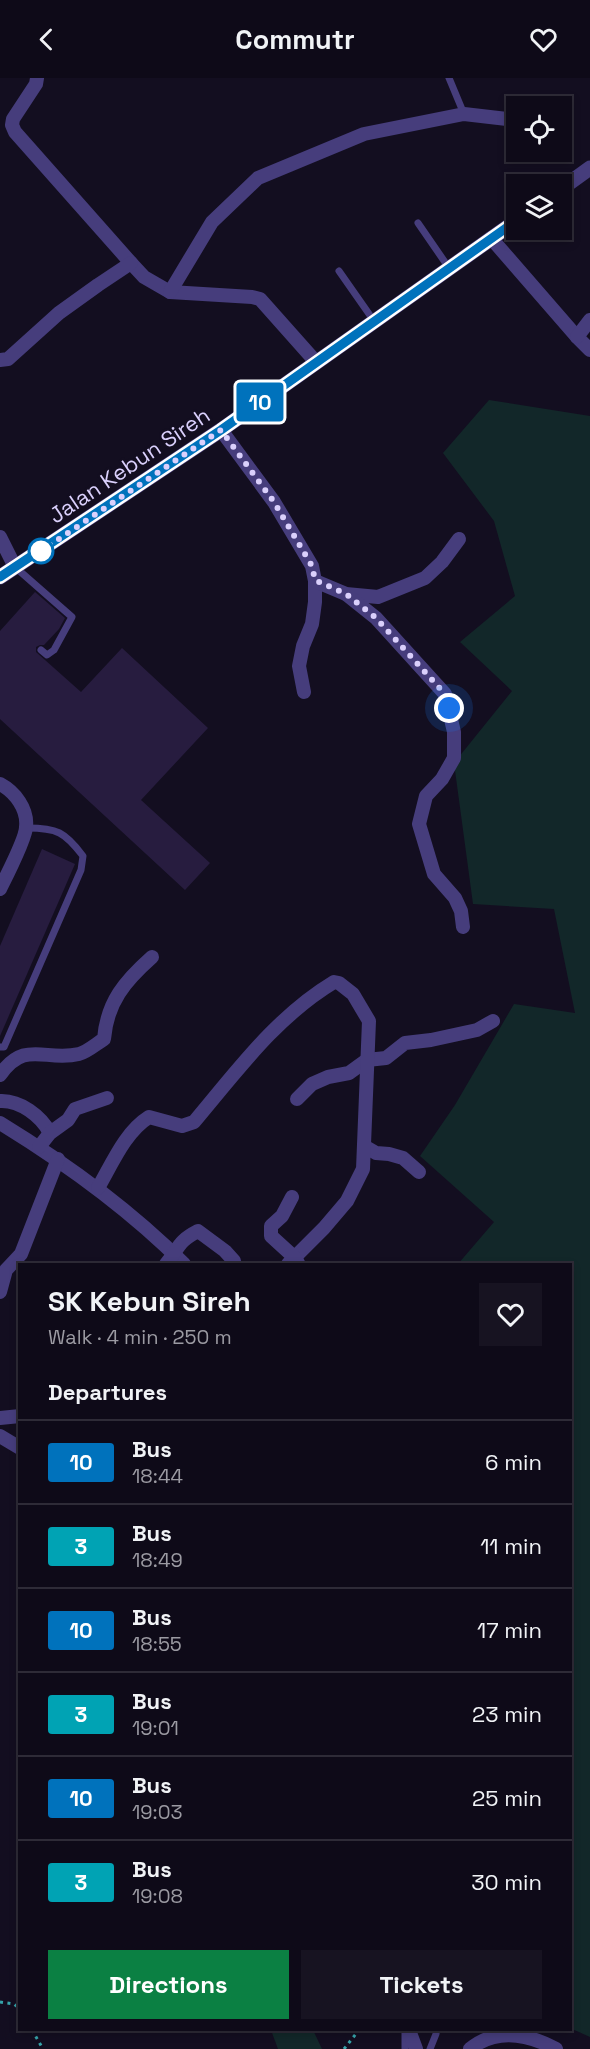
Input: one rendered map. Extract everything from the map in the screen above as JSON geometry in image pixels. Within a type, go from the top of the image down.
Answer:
[{"type":"street","points":[[36,78],[36,84],[14,119],[12,125],[15,132],[144,277],[170,292],[260,299],[316,362]]},
{"type":"street","points":[[170,292],[212,222],[258,178],[364,134],[464,114],[506,119]]},
{"type":"street","points":[[572,181],[590,168]]},
{"type":"street","name":"Jalan Kebun Sireh","points":[[0,577],[221,430],[506,228]]},
{"type":"street","points":[[491,238],[590,350]]},
{"type":"street","points":[[0,360],[8,359],[59,314],[131,263]]},
{"type":"street","points":[[577,337],[590,320]]},
{"type":"street","points":[[221,430],[274,502],[312,566],[315,580],[312,624],[303,646],[299,666],[304,692]]},
{"type":"street","points":[[0,537],[15,567]]},
{"type":"street","points":[[346,594],[378,597],[425,578],[442,562],[459,539]]},
{"type":"street","points":[[315,580],[346,594],[376,618],[445,694],[454,732],[453,758],[442,779],[426,796],[419,824],[434,874],[455,898],[461,911],[463,927]]},
{"type":"street","points":[[0,784],[9,789],[24,809],[27,828],[0,889]]},
{"type":"street","points":[[0,1075],[14,1059],[23,1054],[63,1056],[81,1054],[104,1039],[105,1021],[115,1000],[130,977],[152,957]]},
{"type":"street","points":[[98,1188],[130,1135],[140,1123],[149,1117],[182,1126],[194,1122],[263,1039],[310,998],[334,982],[339,983],[352,994],[369,1021],[363,1169],[346,1201],[294,1262],[271,1236],[270,1227],[282,1216],[292,1197]]},
{"type":"street","points":[[297,1099],[312,1084],[328,1077],[349,1073],[367,1060],[386,1058],[405,1043],[477,1030],[493,1021]]},
{"type":"street","points":[[39,1147],[50,1133],[68,1120],[75,1109],[107,1098]]},
{"type":"street","points":[[0,1101],[9,1101],[29,1110],[44,1122],[50,1133]]},
{"type":"street","points":[[0,1123],[58,1159],[98,1188],[175,1261],[182,1240],[198,1231],[225,1251],[234,1263]]},
{"type":"street","points":[[364,1146],[376,1153],[403,1158],[419,1172]]},
{"type":"street","points":[[0,1292],[3,1268],[21,1254],[58,1159]]},
{"type":"street","points":[[0,1418],[18,1416]]},
{"type":"street","points":[[0,1436],[18,1447]]},
{"type":"street","points":[[407,2031],[416,2049]]},
{"type":"street","points":[[470,2049],[480,2041],[501,2034],[528,2037],[556,2049]]},
{"type":"lane","points":[[449,78],[464,114]]},
{"type":"lane","points":[[418,223],[448,268]]},
{"type":"lane","points":[[339,270],[375,321]]},
{"type":"lane","points":[[15,567],[72,617],[54,650],[47,655],[41,650]]},
{"type":"lane","points":[[0,1047],[4,1047],[81,870],[83,856],[70,838],[46,828],[27,828]]},
{"type":"lane","points":[[405,2049],[407,2031]]},
{"type":"lane","points":[[430,2049],[436,2034]]},
{"type":"path","points":[[0,2002],[14,2004],[18,2007]]},
{"type":"path","points":[[33,2031],[43,2049]]},
{"type":"path","points":[[344,2049],[358,2031]]},
{"type":"green space","points":[[489,400],[590,416],[590,2037],[572,2029],[572,1263],[459,1263],[494,1222],[420,1156],[455,1105],[514,1004],[575,1013],[554,909],[473,904],[454,763],[512,691],[460,642],[515,596],[494,521],[443,453]]},
{"type":"green space","points":[[271,2031],[313,2031],[322,2049],[278,2049]]},
{"type":"building","points":[[35,592],[65,618],[59,629],[44,645],[36,647],[36,652],[81,692],[122,648],[208,728],[141,800],[210,863],[185,890],[0,719],[0,631]]},
{"type":"building","points":[[42,849],[75,864],[0,1036],[0,946]]},
{"type":"bus line","name":"10","points":[[0,577],[221,430],[506,228]]},
{"type":"route","points":[[41,551],[221,430],[274,502],[312,566],[315,580],[346,594],[376,618],[445,694],[449,708]]}]
